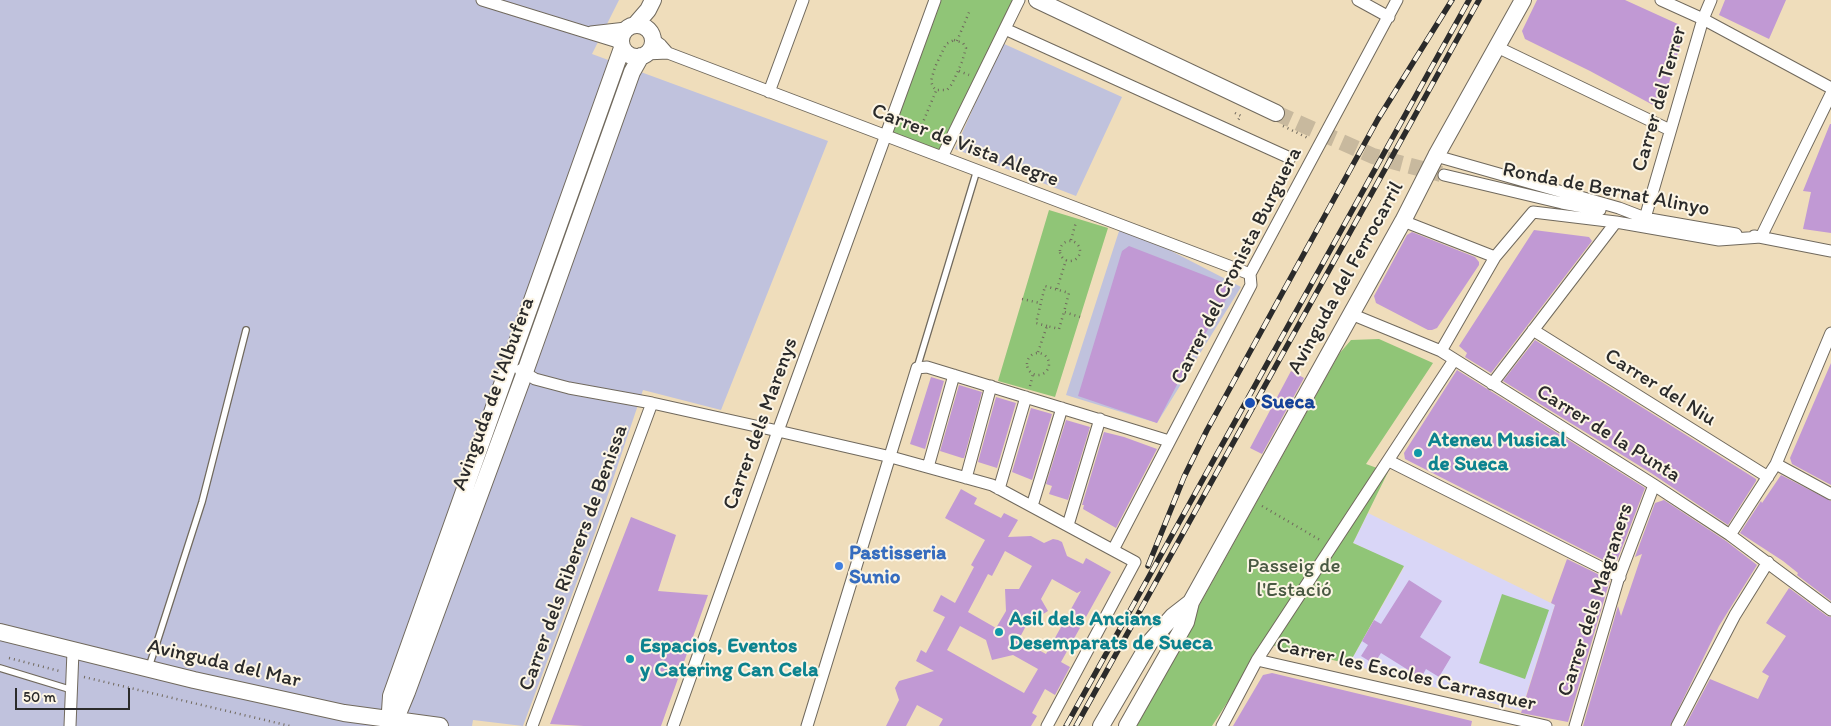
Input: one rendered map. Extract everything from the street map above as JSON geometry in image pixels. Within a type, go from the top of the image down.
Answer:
[{"type":"street","points":[[482,0],[612,42],[644,26],[652,36],[651,48],[643,55],[630,56],[626,36]]},
{"type":"street","points":[[769,92],[803,0]]},
{"type":"street","name":"Carrer dels Marenys","points":[[673,726],[935,0]]},
{"type":"street","points":[[942,157],[1019,0]]},
{"type":"street","points":[[1037,0],[1276,113]]},
{"type":"street","points":[[1358,0],[1389,17]]},
{"type":"street","name":"Carrer del Cronista Burguera","points":[[1113,550],[1251,285],[1250,274],[1397,0]]},
{"type":"street","name":"Avinguda del Ferrocarril","points":[[1191,602],[1523,0]]},
{"type":"street","points":[[1661,0],[1703,19],[1831,88]]},
{"type":"street","name":"Carrer del Terrer","points":[[1645,218],[1703,19],[1711,0]]},
{"type":"street","name":"Avinguda de l'Albufera","points":[[650,5],[652,36]]},
{"type":"street","name":"Avinguda de l'Albufera","points":[[390,696],[626,36],[650,5]]},
{"type":"street","points":[[1005,28],[1290,158]]},
{"type":"street","points":[[589,33],[626,36]]},
{"type":"street","name":"Carrer de Vista Alegre","points":[[652,36],[668,53]]},
{"type":"street","points":[[1497,47],[1670,130]]},
{"type":"street","name":"Carrer de Vista Alegre","points":[[643,55],[668,53],[1250,274]]},
{"type":"street","name":"Avinguda de l'Albufera","points":[[395,721],[408,692],[525,372],[632,72],[643,55]]},
{"type":"street","points":[[1761,237],[1831,94]]},
{"type":"street","points":[[1436,156],[1619,208],[1645,218]]},
{"type":"street","name":"Ronda de Bernat Alinyo","points":[[1444,175],[1562,203],[1831,251]]},
{"type":"street","name":"Ronda de Bernat Alinyo","points":[[1441,351],[1495,257],[1532,212],[1616,222],[1719,240],[1761,237]]},
{"type":"street","points":[[1402,221],[1495,257]]},
{"type":"street","points":[[1492,384],[1616,222]]},
{"type":"street","name":"Carrer de la Punta","points":[[1351,314],[1441,351],[1730,535],[1831,610]]},
{"type":"street","name":"Carrer del Niu","points":[[1533,330],[1768,477]]},
{"type":"street","points":[[1730,535],[1776,464],[1831,333]]},
{"type":"street","points":[[1222,726],[1257,660],[1454,360]]},
{"type":"street","points":[[510,364],[535,379],[569,388],[652,403],[778,431],[890,457],[992,485],[1068,524],[1135,562],[1047,726]]},
{"type":"street","points":[[807,726],[916,368],[927,367],[991,386],[1028,392],[1062,408],[1169,441]]},
{"type":"street","points":[[928,467],[954,375]]},
{"type":"street","points":[[966,478],[991,386]]},
{"type":"street","points":[[999,488],[1028,392]]},
{"type":"street","name":"Carrer dels Riberers de Benissa","points":[[532,726],[652,403]]},
{"type":"street","points":[[1032,506],[1062,408]]},
{"type":"street","points":[[1068,524],[1100,420]]},
{"type":"street","points":[[1389,461],[1620,577]]},
{"type":"street","points":[[1776,464],[1831,494]]},
{"type":"street","name":"Carrer dels Magraners","points":[[1574,726],[1620,577],[1654,485]]},
{"type":"street","points":[[1677,726],[1735,615],[1768,562]]},
{"type":"street","points":[[1100,726],[1150,642],[1173,616],[1191,602]]},
{"type":"street","points":[[1127,726],[1186,622],[1191,602]]},
{"type":"street","points":[[1114,726],[1163,642],[1173,616]]},
{"type":"street","name":"Avinguda del Mar","points":[[0,632],[148,669],[356,715],[440,726]]},
{"type":"street","points":[[70,726],[73,650]]},
{"type":"street","name":"Carrer les Escoles Carrasquer","points":[[1257,660],[1546,726]]},
{"type":"street","points":[[356,715],[383,705],[390,696]]},
{"type":"street","points":[[390,696],[390,712],[395,721]]},
{"type":"lane","points":[[916,368],[976,170]]},
{"type":"lane","points":[[148,669],[202,502],[246,330]]},
{"type":"lane","points":[[0,668],[72,690]]},
{"type":"path","points":[[958,41],[970,10]]},
{"type":"path","points":[[950,41],[962,43],[966,48],[952,84],[947,90],[936,90],[931,81],[946,44],[950,41]]},
{"type":"path","points":[[930,58],[938,60]]},
{"type":"path","points":[[918,136],[936,90]]},
{"type":"path","points":[[1071,240],[1076,222]]},
{"type":"path","points":[[1066,260],[1060,253],[1060,246],[1064,242],[1071,240]]},
{"type":"path","points":[[1066,260],[1075,259],[1080,252],[1079,246],[1071,240]]},
{"type":"path","points":[[1057,289],[1066,260]]},
{"type":"path","points":[[1045,286],[1069,292],[1059,329],[1036,323],[1041,303],[1045,286]]},
{"type":"path","points":[[1022,299],[1041,303]]},
{"type":"path","points":[[1064,312],[1080,317]]},
{"type":"path","points":[[1038,352],[1047,326]]},
{"type":"path","points":[[1038,352],[1045,354],[1050,364],[1046,372],[1033,374],[1028,368],[1028,359],[1032,354],[1038,352]]},
{"type":"path","points":[[1028,392],[1033,374]]},
{"type":"path","points":[[1261,505],[1332,547]]},
{"type":"path","points":[[8,658],[290,726]]},
{"type":"shaded area","points":[[0,0],[619,0],[592,54],[828,141],[721,410],[643,390],[595,533],[523,726],[473,720],[472,726],[0,726]]},
{"type":"shaded area","points":[[1002,43],[1122,97],[1076,196],[955,149]]},
{"type":"shaded area","points":[[1121,225],[1241,287],[1157,423],[1066,395]]},
{"type":"shaded area","points":[[1368,513],[1555,605],[1521,711],[1349,664],[1404,567],[1353,543]]},
{"type":"green space","points":[[938,0],[1015,0],[939,151],[890,134]]},
{"type":"green space","points":[[1049,210],[1108,228],[1055,397],[998,381]]},
{"type":"green space","name":"Passeig de l'Estació","points":[[1379,339],[1433,363],[1366,464],[1388,472],[1353,543],[1404,566],[1349,664],[1263,643],[1212,726],[1132,726],[1339,354],[1351,340]]},
{"type":"green space","points":[[1502,594],[1549,610],[1525,679],[1479,663]]},
{"type":"building","points":[[1537,0],[1625,0],[1680,25],[1683,36],[1664,100],[1653,105],[1525,39],[1522,31]]},
{"type":"building","points":[[1725,0],[1786,0],[1769,39],[1719,15]]},
{"type":"building","points":[[1830,124],[1831,233],[1803,229],[1811,192],[1803,191]]},
{"type":"building","points":[[1534,230],[1589,237],[1592,241],[1491,373],[1465,357],[1467,353],[1459,346]]},
{"type":"building","points":[[1412,232],[1475,257],[1479,262],[1479,265],[1437,328],[1432,330],[1428,330],[1376,303],[1374,296],[1407,235]]},
{"type":"building","points":[[1129,246],[1227,284],[1231,291],[1192,356],[1157,423],[1078,396],[1122,251]]},
{"type":"building","points":[[1535,340],[1756,479],[1728,525],[1651,473],[1503,381]]},
{"type":"building","points":[[1831,363],[1831,485],[1792,464],[1790,458]]},
{"type":"building","points":[[1457,370],[1645,488],[1615,566],[1405,459],[1404,453]]},
{"type":"building","points":[[1291,371],[1304,378],[1262,454],[1250,448]]},
{"type":"building","points":[[931,377],[944,381],[925,449],[910,444]]},
{"type":"building","points":[[959,385],[982,392],[964,458],[940,451]]},
{"type":"building","points":[[996,397],[1016,403],[997,468],[978,462]]},
{"type":"building","points":[[1031,408],[1052,414],[1032,480],[1012,472]]},
{"type":"building","points":[[1066,420],[1090,427],[1068,500],[1049,494],[1052,486],[1046,484]]},
{"type":"building","points":[[1104,432],[1157,449],[1116,528],[1083,509],[1084,505],[1082,505]]},
{"type":"building","points":[[1781,475],[1831,501],[1831,601],[1797,575],[1798,573],[1783,561],[1740,533]]},
{"type":"building","name":"Asil dels Ancians Desemparats de Sueca","points":[[961,489],[977,498],[974,504],[1001,518],[1004,513],[1018,520],[1008,537],[1031,536],[1044,543],[1053,539],[1058,540],[1062,542],[1067,556],[1083,564],[1086,558],[1111,572],[1061,662],[1070,667],[1055,695],[1045,689],[1032,713],[1037,716],[1031,726],[939,726],[943,719],[917,705],[906,726],[886,726],[899,700],[895,688],[899,681],[934,671],[916,661],[921,650],[926,653],[945,617],[933,611],[941,595],[955,603],[974,567],[971,565],[985,540],[945,518]],"holes":[[[1005,551],[1032,566],[1019,589],[1005,589],[1006,611],[996,628],[968,612],[988,574],[992,576]],[[1052,579],[1077,593],[1081,591],[1046,654],[1019,639],[1027,624],[1048,611],[1041,599]],[[960,626],[986,640],[992,660],[1013,655],[1038,669],[1024,693],[947,650]]]},
{"type":"building","points":[[1664,500],[1726,541],[1757,565],[1719,626],[1670,726],[1583,726],[1618,606],[1621,616],[1642,554],[1635,557],[1655,503]]},
{"type":"building","name":"Espacios, Eventos y Catering Can Cela","points":[[631,517],[676,535],[658,591],[708,595],[661,726],[550,724]]},
{"type":"building","points":[[1567,559],[1610,580],[1568,722],[1521,713],[1555,605],[1551,603]]},
{"type":"building","points":[[1409,580],[1442,601],[1420,637],[1451,657],[1439,677],[1426,669],[1421,678],[1381,653],[1374,664],[1361,656],[1368,645],[1362,641],[1374,620],[1381,624]]},
{"type":"building","points":[[1789,588],[1831,617],[1831,726],[1685,726],[1710,679],[1758,699],[1769,676],[1762,672],[1786,636],[1766,623]]},
{"type":"building","points":[[1272,673],[1472,721],[1471,726],[1233,726],[1263,675]]},
{"type":"tunnel","points":[[1276,113],[1373,156],[1441,174]]},
{"type":"railway","points":[[1148,566],[1184,477],[1207,430],[1378,119],[1452,0]]},
{"type":"railway","points":[[1066,726],[1469,0]]},
{"type":"railway","points":[[1076,726],[1479,0]]},
{"type":"place","name":"Sueca","points":[[1250,403]]},
{"type":"place","name":"Ateneu Musical de Sueca","points":[[1418,453]]},
{"type":"place","name":"Pastisseria Sunio","points":[[839,566]]},
{"type":"place","name":"Asil dels Ancians Desemparats de Sueca","points":[[999,632]]},
{"type":"place","name":"Espacios, Eventos y Catering Can Cela","points":[[630,659]]}]
